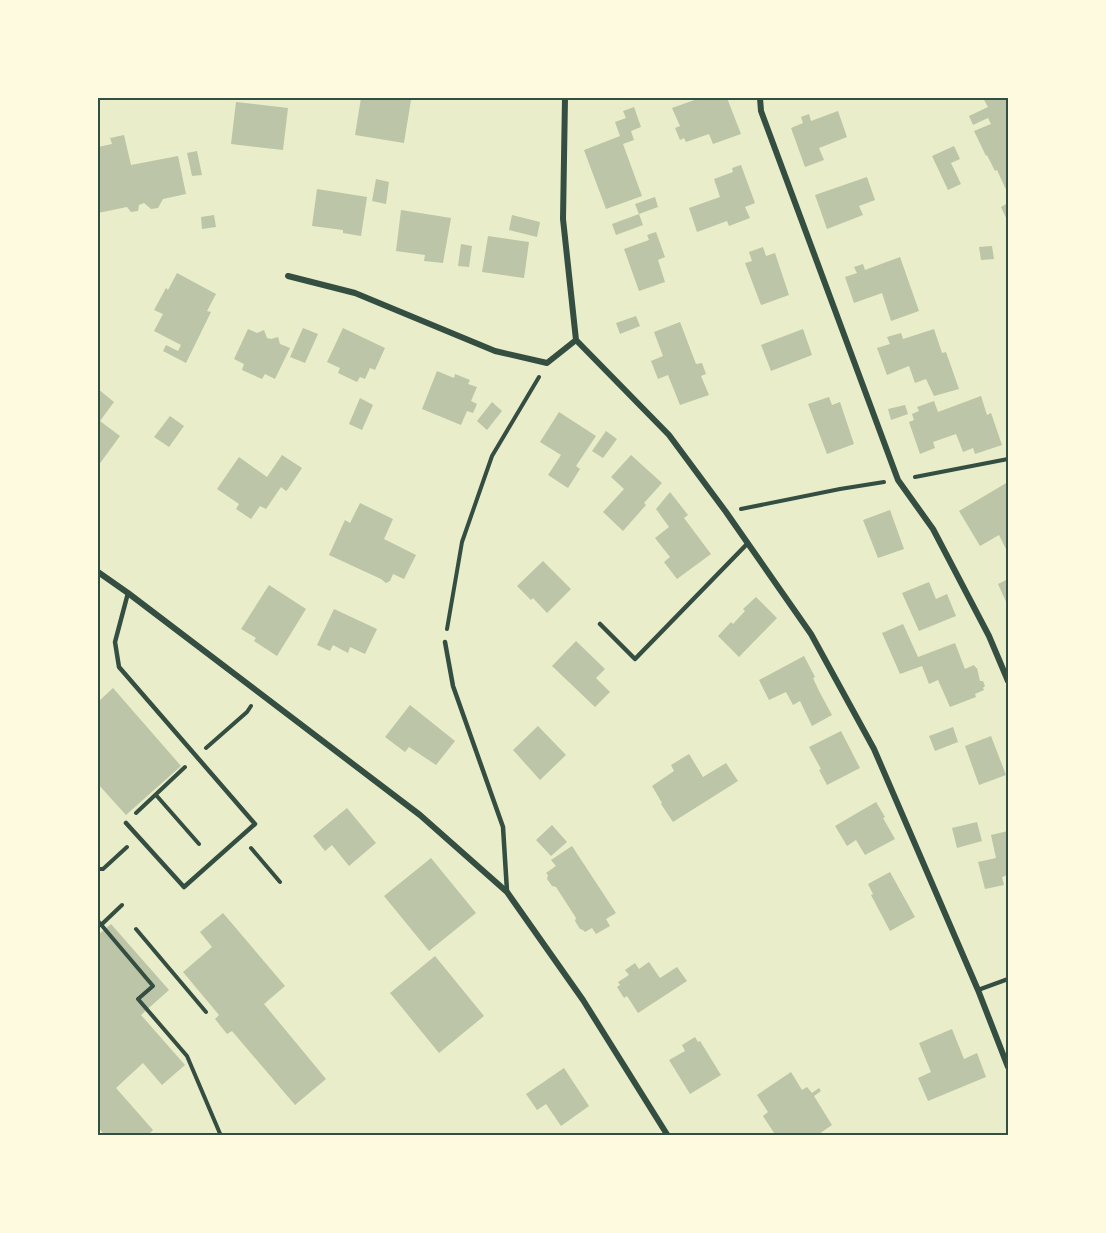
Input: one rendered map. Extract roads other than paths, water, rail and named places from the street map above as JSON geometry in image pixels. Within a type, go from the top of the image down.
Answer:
[{"type":"street","points":[[565,98],[563,219],[576,340],[669,435],[811,634],[874,749],[978,990],[1008,1067]]},
{"type":"street","points":[[760,98],[761,111],[898,480],[933,529],[989,636],[1008,681]]},
{"type":"street","points":[[288,276],[355,293],[495,351],[547,363],[576,340]]},
{"type":"street","points":[[98,572],[420,815],[507,892],[583,1000],[668,1136]]},
{"type":"lane","points":[[600,624],[635,659],[748,543]]},
{"type":"lane","points":[[126,823],[184,887],[255,824],[119,668],[115,642],[128,593]]},
{"type":"lane","points":[[445,642],[453,686],[503,827],[507,892]]},
{"type":"lane","points":[[978,990],[1008,979]]}]
